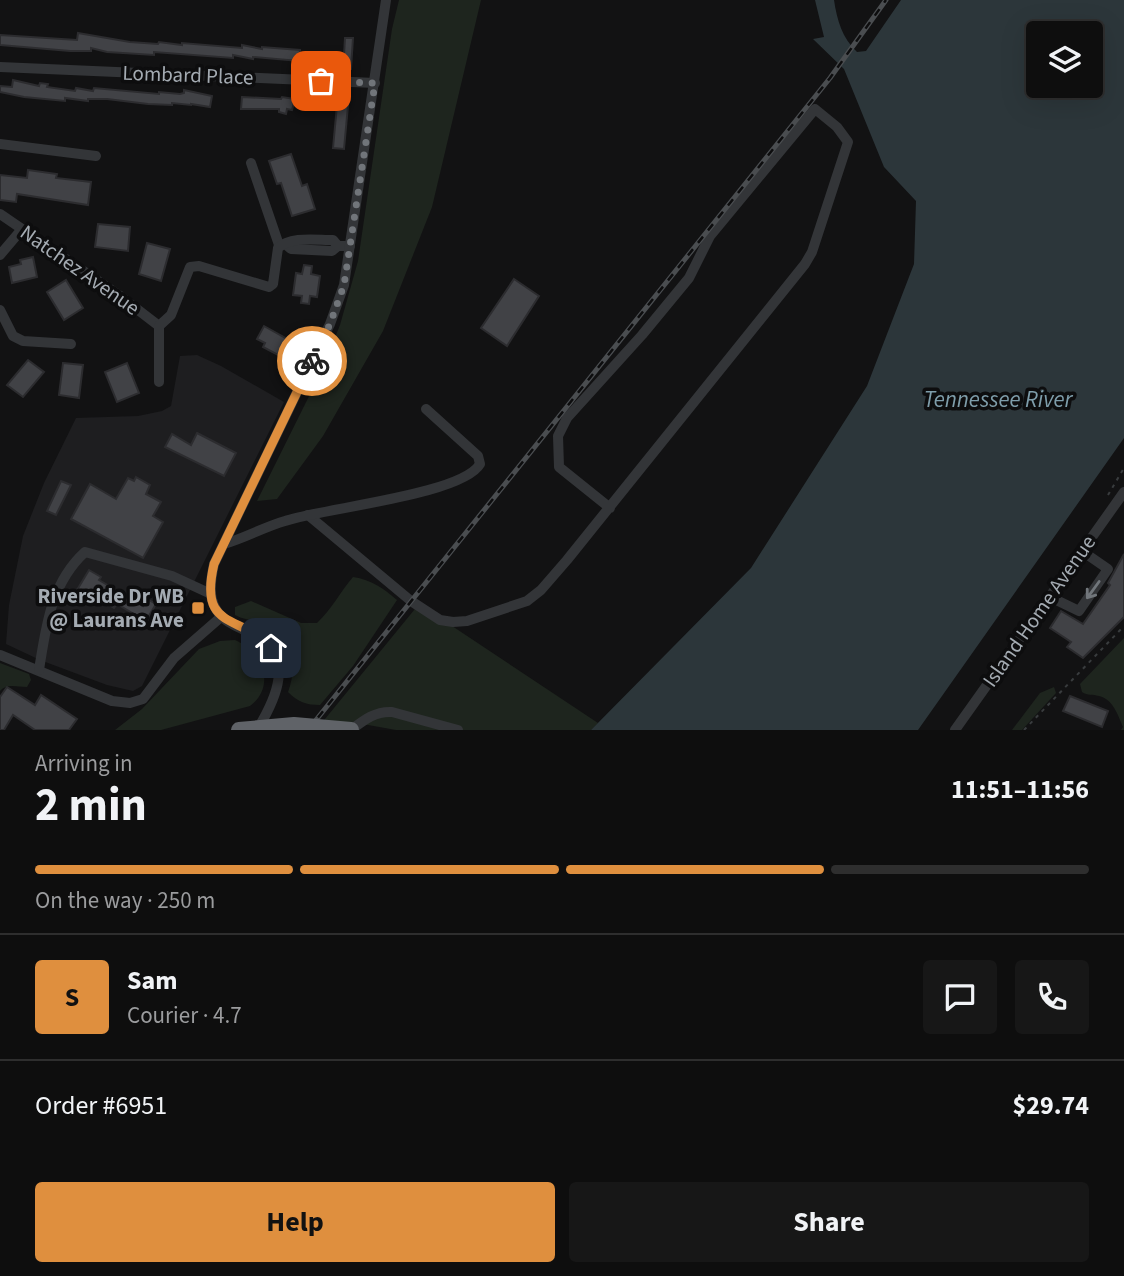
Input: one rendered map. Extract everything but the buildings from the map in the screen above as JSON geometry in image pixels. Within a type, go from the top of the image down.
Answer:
[{"type":"highway","points":[[239,730],[293,725],[351,730]]},
{"type":"street","points":[[257,730],[267,714],[278,684],[280,675],[277,659],[266,642],[221,617],[211,600],[210,582],[214,564],[330,324],[344,285],[344,246],[375,83],[386,0]]},
{"type":"street","name":"Lombard Place","points":[[0,67],[375,83]]},
{"type":"street","points":[[308,515],[411,601],[440,620],[467,621],[527,601],[541,590],[610,508],[812,252],[848,142],[837,127],[815,109],[710,236],[689,278],[568,418],[558,436],[559,467],[610,508]]},
{"type":"street","points":[[0,144],[96,156]]},
{"type":"street","points":[[159,383],[159,326],[171,315],[190,267],[199,266],[272,286],[282,245],[251,163]]},
{"type":"street","name":"Natchez Avenue","points":[[0,214],[159,326]]},
{"type":"street","points":[[0,256],[22,229]]},
{"type":"street","points":[[282,245],[291,240],[333,240],[344,246]]},
{"type":"street","points":[[0,310],[13,336],[23,341],[71,344]]},
{"type":"street","points":[[147,317],[171,315]]},
{"type":"street","points":[[224,544],[284,521],[452,484],[477,469],[480,464],[478,456],[426,409]]},
{"type":"street","name":"Island Home Avenue","points":[[956,730],[1124,492]]},
{"type":"street","points":[[1050,597],[1079,611],[1108,569],[1082,551]]},
{"type":"street","points":[[38,670],[52,600],[75,562],[85,552],[172,576],[211,594]]},
{"type":"street","points":[[0,655],[113,701],[130,703],[143,699],[174,658],[221,617]]},
{"type":"street","points":[[351,730],[382,711],[458,730]]},
{"type":"path","points":[[1108,496],[1124,468]]},
{"type":"path","points":[[1024,730],[1124,626]]},
{"type":"shaded area","points":[[399,0],[481,0],[432,207],[383,331],[323,436],[277,499],[257,501],[322,370],[340,325],[358,261],[392,29]]},
{"type":"shaded area","points":[[197,355],[284,402],[142,686],[133,691],[107,685],[6,644],[9,605],[23,536],[44,483],[76,418],[138,416],[162,411],[171,406],[180,356]]},
{"type":"shaded area","points":[[353,577],[377,585],[397,600],[353,666],[320,705],[302,702],[288,692],[293,663],[283,636],[267,624],[235,615],[235,607],[251,601],[301,623],[317,623]]},
{"type":"shaded area","points":[[419,604],[598,723],[591,730],[396,730],[357,723],[316,730]]},
{"type":"shaded area","points":[[1124,638],[1124,730],[1121,730],[1123,727],[1111,704],[1097,695],[1082,692],[1080,684]]},
{"type":"shaded area","points":[[235,640],[253,652],[263,670],[263,689],[250,706],[161,730],[115,730],[142,709],[199,649],[220,641]]},
{"type":"shaded area","points":[[0,663],[29,674],[31,680],[27,687],[9,686],[0,691]]},
{"type":"shaded area","points":[[1054,687],[1056,693],[1022,730],[1012,730],[1040,693]]},
{"type":"water","name":"Tennessee River","points":[[815,0],[834,0],[841,28],[857,52],[866,51],[901,0],[1124,0],[1124,438],[918,730],[591,730],[751,568],[867,386],[914,264],[916,201],[884,167],[844,69],[813,39],[824,37]]},
{"type":"railway","points":[[308,730],[830,78],[886,0]]},
{"type":"way so far","points":[[312,361],[330,324],[344,285],[375,83],[321,81]]},
{"type":"place","name":"Riverside Dr WB @ Laurans Ave","points":[[198,608]]},
{"type":"route","points":[[271,648],[257,636],[221,617],[211,600],[210,582],[214,564],[312,361]]}]
